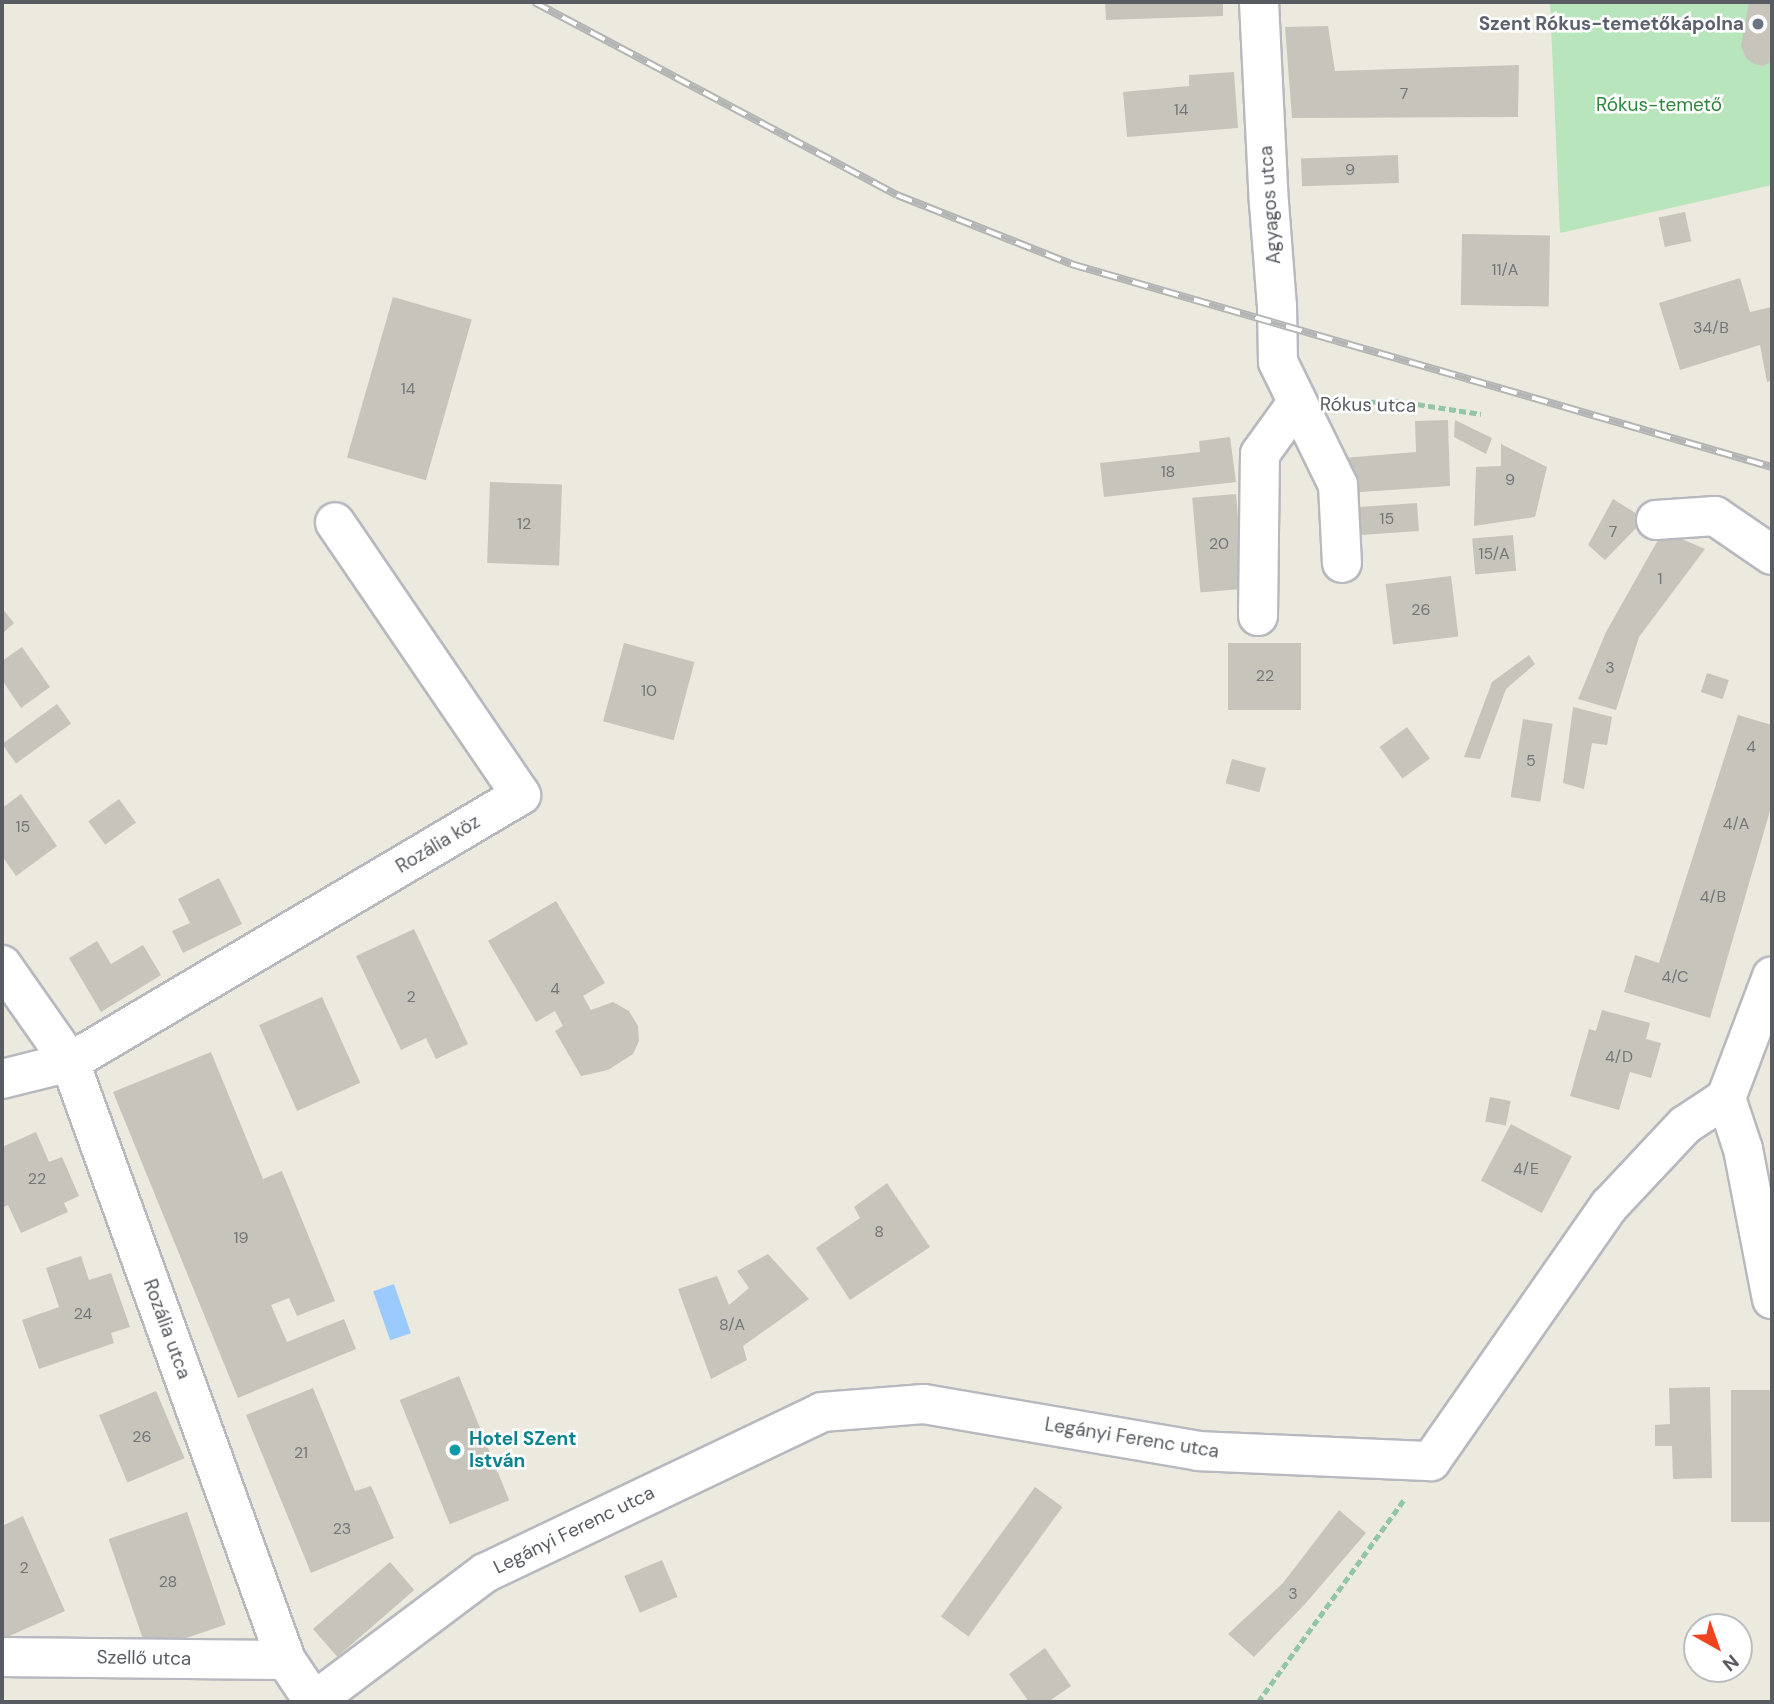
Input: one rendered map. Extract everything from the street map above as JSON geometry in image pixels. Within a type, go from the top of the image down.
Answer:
[{"type":"street","name":"Agyagos utca","points":[[1259,2],[1278,362],[1296,404],[1338,485],[1342,563]]},
{"type":"street","points":[[1258,616],[1260,454],[1296,404]]},
{"type":"street","points":[[1656,520],[1715,516],[1772,555]]},
{"type":"street","name":"Rozália köz","points":[[70,1062],[521,795],[335,522]]},
{"type":"street","name":"Rozália utca","points":[[2,965],[70,1062],[286,1660],[313,1702]]},
{"type":"street","points":[[1431,1461],[1609,1206],[1685,1125],[1726,1098],[1772,976]]},
{"type":"street","points":[[2,1079],[70,1062]]},
{"type":"street","points":[[1726,1098],[1743,1149],[1772,1299]]},
{"type":"street","name":"Legányi Ferenc utca","points":[[313,1702],[485,1573],[822,1412],[924,1404],[1198,1451],[1431,1461]]},
{"type":"street","name":"Szellő utca","points":[[2,1657],[286,1660]]},
{"type":"path","name":"Rókus utca","points":[[1296,404],[1397,401],[1480,414]]},
{"type":"path","points":[[1258,1702],[1431,1461]]},
{"type":"green space","name":"Rókus-temető","points":[[1550,2],[1772,2],[1772,185],[1560,233]]},
{"type":"water","points":[[394,1284],[411,1333],[390,1340],[373,1291]]},
{"type":"building","points":[[1105,2],[1223,2],[1223,16],[1106,20]]},
{"type":"building","name":"Szent Rókus-temetőkápolna","points":[[1749,2],[1772,2],[1772,61],[1763,66],[1746,58],[1741,46]]},
{"type":"building","points":[[1328,26],[1335,71],[1519,65],[1518,117],[1292,118],[1285,27]]},
{"type":"building","points":[[1234,72],[1238,128],[1127,137],[1123,92],[1189,86],[1189,75]]},
{"type":"building","points":[[1398,155],[1399,183],[1302,186],[1301,158]]},
{"type":"building","points":[[1685,212],[1691,241],[1665,247],[1659,218]]},
{"type":"building","points":[[1462,234],[1550,236],[1549,307],[1461,305]]},
{"type":"building","points":[[1740,278],[1750,312],[1772,307],[1772,380],[1767,382],[1760,345],[1680,370],[1659,303]]},
{"type":"building","points":[[393,297],[472,320],[426,480],[347,458]]},
{"type":"building","points":[[1448,420],[1450,486],[1346,493],[1343,458],[1416,452],[1415,421]]},
{"type":"building","points":[[1455,420],[1492,438],[1486,454],[1454,437]]},
{"type":"building","points":[[1230,437],[1236,482],[1104,497],[1100,463],[1200,452],[1199,441]]},
{"type":"building","points":[[1501,444],[1547,467],[1535,517],[1474,526],[1476,467],[1501,466]]},
{"type":"building","points":[[490,482],[562,485],[559,565],[487,563]]},
{"type":"building","points":[[1236,494],[1244,589],[1200,592],[1192,498]]},
{"type":"building","points":[[1613,499],[1645,519],[1605,560],[1588,545]]},
{"type":"building","points":[[1417,503],[1419,531],[1357,535],[1355,507]]},
{"type":"building","points":[[1663,531],[1705,549],[1639,637],[1616,710],[1578,699],[1606,632]]},
{"type":"building","points":[[1513,535],[1516,571],[1475,574],[1472,539]]},
{"type":"building","points":[[1451,576],[1458,637],[1393,645],[1385,584]]},
{"type":"building","points":[[2,608],[14,623],[2,634]]},
{"type":"building","points":[[624,643],[695,662],[674,740],[603,721]]},
{"type":"building","points":[[1228,643],[1301,643],[1301,710],[1228,710]]},
{"type":"building","points":[[22,647],[50,687],[21,708],[2,680],[2,661]]},
{"type":"building","points":[[1529,655],[1535,664],[1506,689],[1480,759],[1464,757],[1492,682]]},
{"type":"building","points":[[1707,673],[1729,680],[1723,699],[1701,692]]},
{"type":"building","points":[[57,704],[71,723],[16,763],[2,744]]},
{"type":"building","points":[[1573,707],[1612,717],[1607,745],[1592,743],[1584,789],[1563,783]]},
{"type":"building","points":[[1738,715],[1772,725],[1772,804],[1710,1018],[1624,992],[1635,955],[1659,963]]},
{"type":"building","points":[[1523,719],[1553,724],[1540,802],[1511,797]]},
{"type":"building","points":[[1407,727],[1430,759],[1402,779],[1379,747]]},
{"type":"building","points":[[1232,759],[1266,768],[1259,792],[1226,783]]},
{"type":"building","points":[[21,794],[57,846],[16,876],[2,856],[2,808]]},
{"type":"building","points":[[119,799],[136,822],[105,845],[88,821]]},
{"type":"building","points":[[219,878],[242,924],[183,953],[172,931],[190,923],[178,899]]},
{"type":"building","points":[[556,901],[605,983],[583,996],[591,1010],[613,1002],[629,1011],[638,1026],[639,1041],[633,1054],[608,1070],[581,1076],[555,1031],[563,1026],[555,1011],[536,1022],[488,941]]},
{"type":"building","points":[[414,929],[468,1044],[436,1059],[426,1038],[401,1050],[356,956]]},
{"type":"building","points":[[97,941],[111,964],[143,945],[161,975],[101,1012],[69,958]]},
{"type":"building","points":[[322,997],[360,1083],[297,1111],[259,1025]]},
{"type":"building","points":[[1602,1010],[1650,1023],[1646,1039],[1661,1043],[1651,1078],[1630,1072],[1619,1110],[1570,1096],[1589,1029],[1596,1031]]},
{"type":"building","points":[[211,1052],[263,1179],[282,1171],[335,1301],[297,1316],[289,1298],[271,1305],[287,1342],[344,1319],[356,1349],[238,1398],[113,1092]]},
{"type":"building","points":[[1490,1097],[1511,1101],[1506,1126],[1485,1122]]},
{"type":"building","points":[[1511,1124],[1572,1156],[1542,1213],[1481,1181]]},
{"type":"building","points":[[36,1132],[49,1162],[62,1157],[79,1196],[64,1203],[68,1212],[21,1233],[8,1205],[2,1208],[2,1147]]},
{"type":"building","points":[[887,1183],[930,1247],[850,1300],[816,1248],[860,1218],[854,1207]]},
{"type":"building","points":[[768,1254],[809,1299],[743,1346],[747,1360],[711,1379],[678,1289],[717,1276],[729,1305],[749,1288],[737,1271]]},
{"type":"building","points":[[81,1256],[89,1280],[111,1273],[130,1327],[111,1333],[114,1343],[39,1369],[22,1320],[59,1307],[46,1268]]},
{"type":"building","name":"Hotel SZent István","points":[[459,1376],[509,1500],[450,1524],[400,1400]]},
{"type":"building","points":[[1710,1387],[1712,1478],[1673,1479],[1672,1446],[1655,1446],[1655,1425],[1670,1424],[1669,1388]]},
{"type":"building","points":[[313,1388],[355,1491],[371,1486],[394,1538],[311,1573],[246,1415]]},
{"type":"building","points":[[1731,1390],[1772,1390],[1772,1522],[1731,1522]]},
{"type":"building","points":[[156,1391],[185,1458],[127,1482],[99,1415]]},
{"type":"building","points":[[1035,1487],[1063,1507],[968,1636],[941,1616]]},
{"type":"building","points":[[1339,1510],[1366,1533],[1305,1604],[1254,1657],[1228,1634],[1283,1583]]},
{"type":"building","points":[[187,1512],[226,1625],[147,1652],[109,1539]]},
{"type":"building","points":[[23,1516],[65,1611],[5,1638],[2,1632],[2,1526]]},
{"type":"building","points":[[662,1560],[678,1597],[640,1613],[624,1576]]},
{"type":"building","points":[[390,1562],[414,1590],[337,1657],[313,1629]]},
{"type":"building","points":[[1045,1648],[1071,1686],[1048,1702],[1029,1702],[1009,1674]]},
{"type":"railway","points":[[534,2],[897,195],[1071,264],[1772,467]]},
{"type":"place","name":"Szent Rókus-temetőkápolna","points":[[1758,24]]},
{"type":"place","name":"Hotel SZent István","points":[[455,1450]]}]
